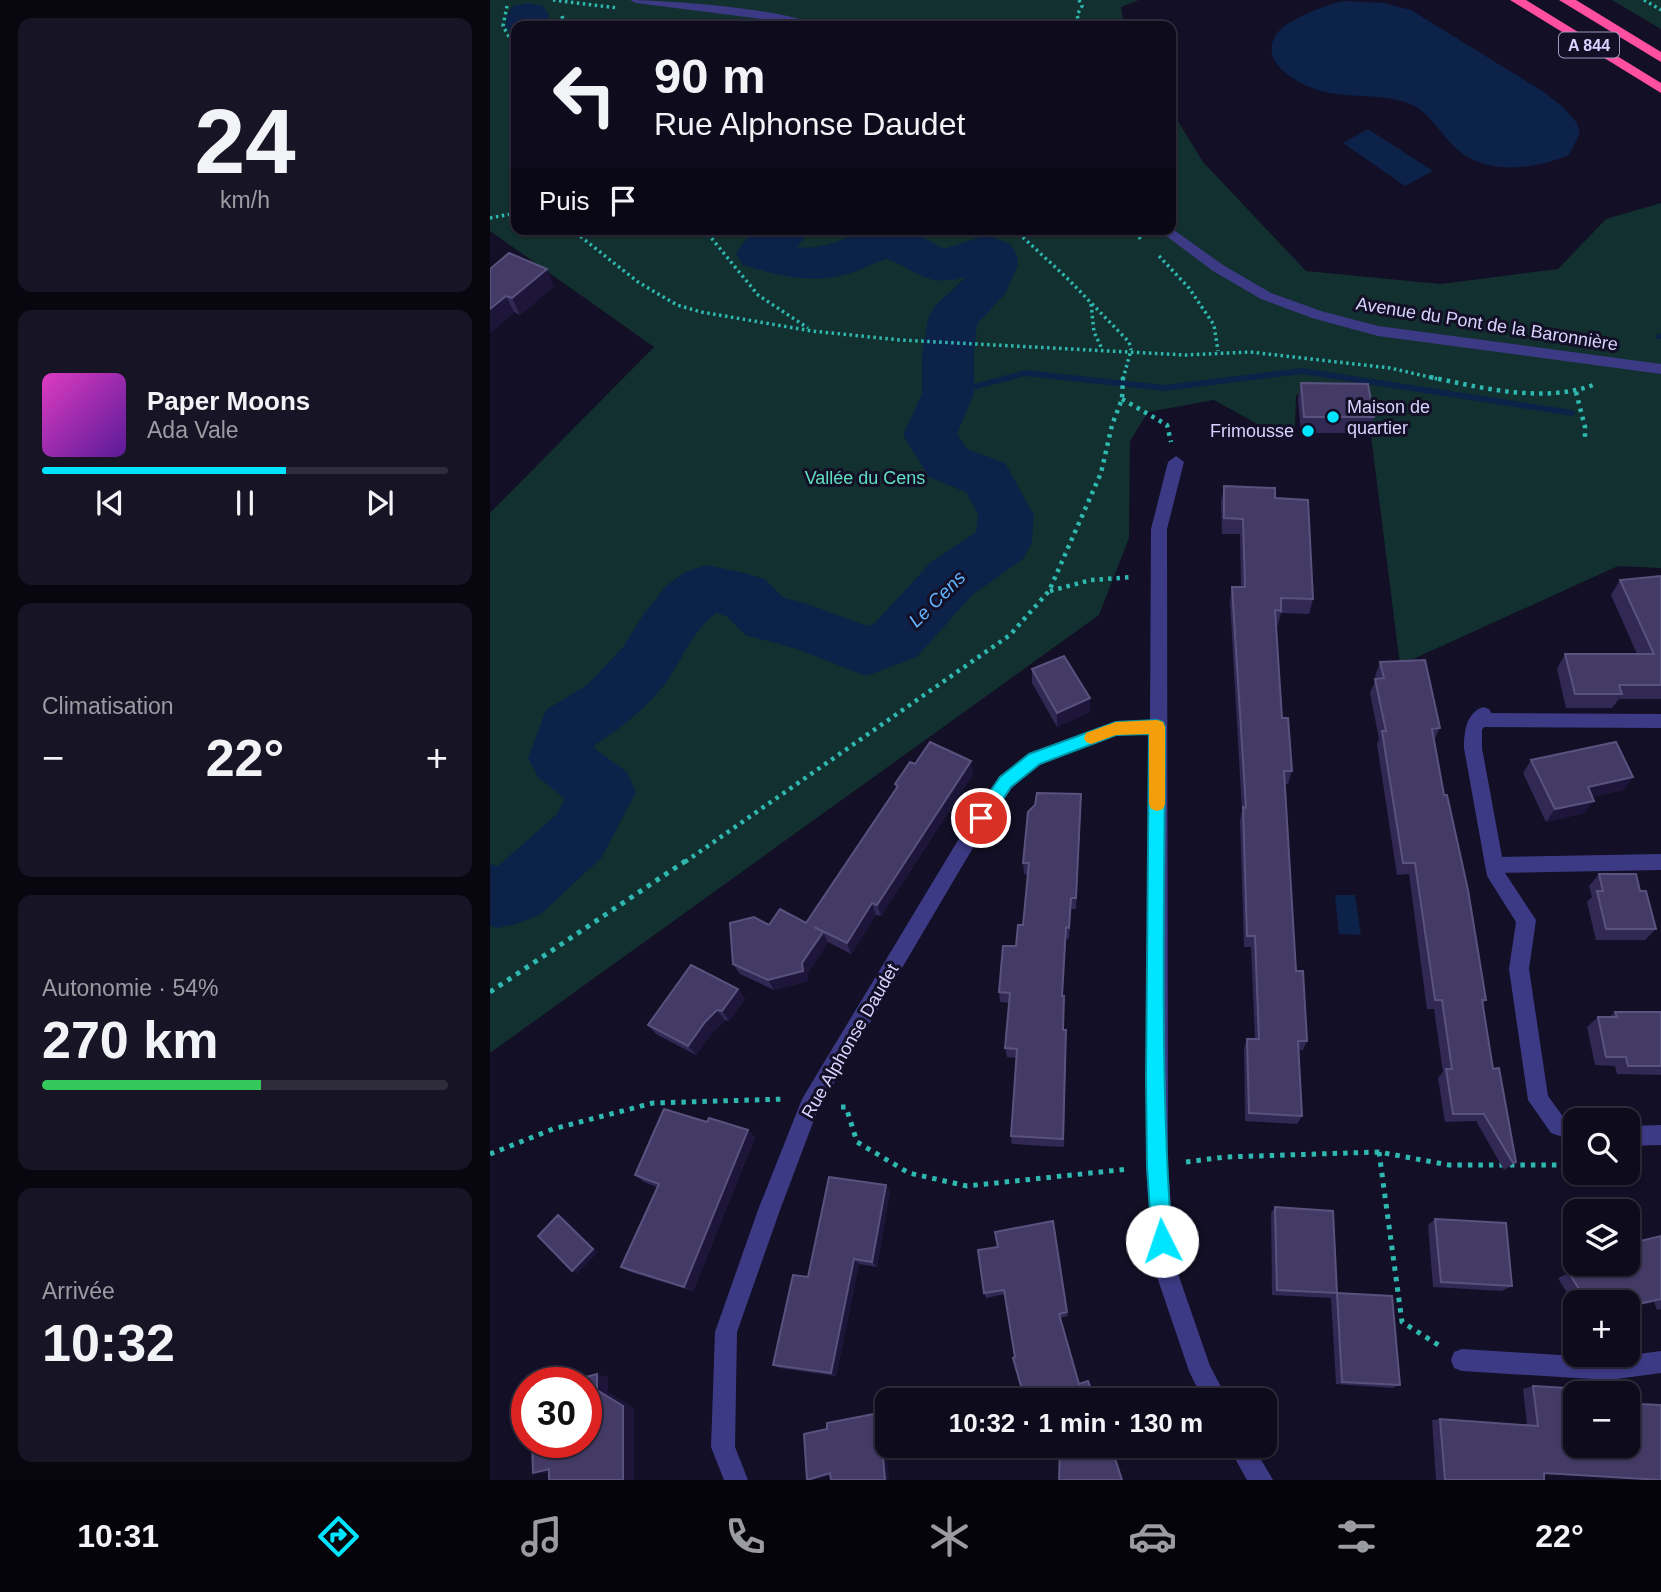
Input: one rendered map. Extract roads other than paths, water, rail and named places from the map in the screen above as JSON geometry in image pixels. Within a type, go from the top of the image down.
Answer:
[{"type":"highway","name":"A 844","points":[[1517,0],[1661,89]]},
{"type":"highway","name":"A 844","points":[[1566,0],[1661,58]]},
{"type":"street","points":[[631,4],[658,2],[790,21]]},
{"type":"street","name":"Avenue du Pont de la Baronnière","points":[[1171,235],[1218,268],[1266,296],[1317,315],[1378,331],[1661,369]]},
{"type":"street","points":[[1176,462],[1159,530],[1157,1166],[1164,1265],[1200,1371],[1209,1388]]},
{"type":"street","points":[[1563,1127],[1558,1126],[1538,1100],[1519,969],[1526,920],[1496,876],[1473,748],[1473,729],[1481,717],[1661,720]]},
{"type":"street","name":"Rue Alphonse Daudet","points":[[736,1480],[723,1447],[726,1332],[809,1106],[981,818],[1006,782],[1034,759],[1116,728],[1157,727]]},
{"type":"street","points":[[1494,864],[1661,862]]},
{"type":"street","points":[[1640,1136],[1661,1135]]},
{"type":"street","points":[[1462,1360],[1609,1369],[1661,1363]]},
{"type":"street","points":[[1247,1458],[1261,1480]]},
{"type":"water","points":[[1344,1],[1384,3],[1411,10],[1544,92],[1577,123],[1580,133],[1569,155],[1542,164],[1512,168],[1483,164],[1458,150],[1429,117],[1408,103],[1321,91],[1291,77],[1273,57],[1272,47],[1276,35],[1299,17]]},
{"type":"water","points":[[1368,129],[1433,171],[1405,186],[1343,143]]},
{"type":"water","points":[[1335,895],[1355,895],[1361,935],[1339,934]]},
{"type":"waterway","name":"Le Cens","points":[[527,21],[528,15]]},
{"type":"waterway","name":"Le Cens","points":[[490,895],[497,897],[516,893],[579,836],[604,792],[560,758],[568,729],[610,702],[644,665],[664,632],[687,603],[706,588],[744,596],[766,618],[805,627],[866,651],[896,640],[951,579],[1003,543],[1006,515],[986,478],[948,463],[930,435],[948,394],[948,356],[953,318],[988,283],[994,265],[993,255],[987,251],[960,263],[942,266],[925,260],[904,246],[887,243],[835,261],[816,264],[760,254],[781,235]]},
{"type":"waterway","points":[[948,394],[1025,373],[1164,388],[1302,371],[1572,413]]},
{"type":"place","name":"Maison de quartier","points":[[1333,417]]},
{"type":"place","name":"Frimousse","points":[[1308,431]]},
{"type":"park label","name":"Vallée du Cens","points":[[865,478]]}]
